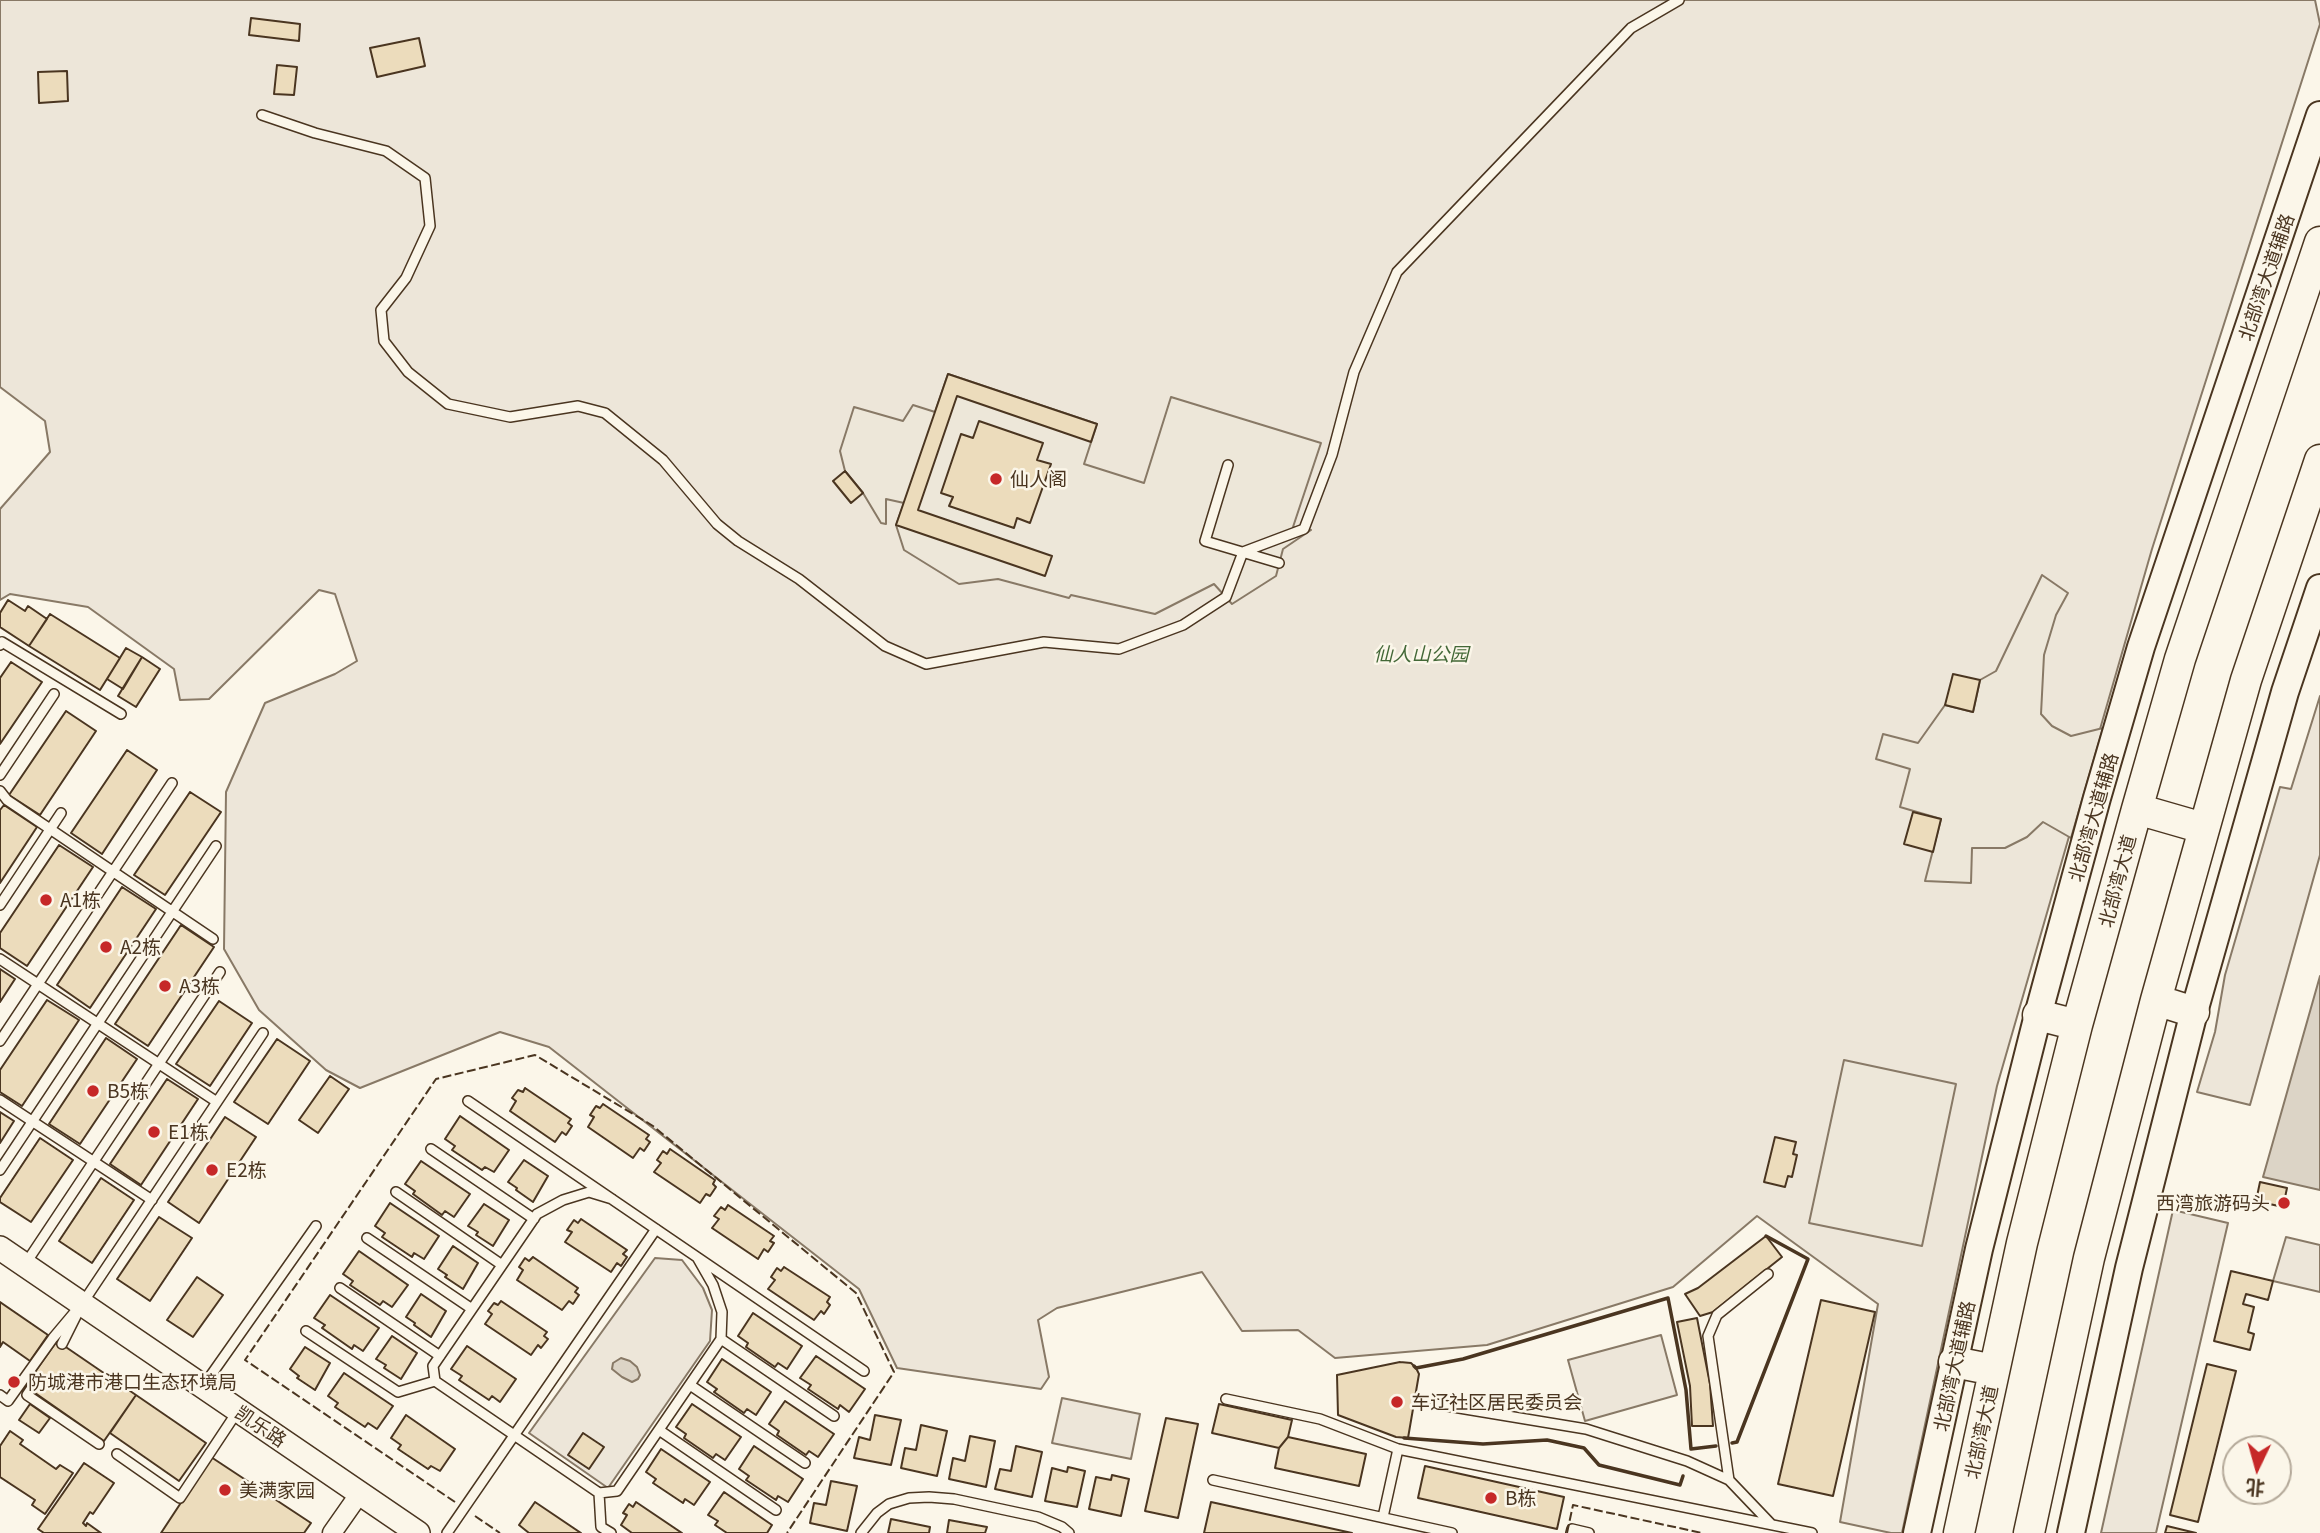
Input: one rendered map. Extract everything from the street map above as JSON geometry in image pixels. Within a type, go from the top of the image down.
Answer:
[{"type":"highway","name":"北部湾大道","points":[[1959,1533],[2022,1242],[2077,1025],[2137,809],[2180,659],[2320,242]]},
{"type":"highway","points":[[2029,1533],[2089,1258],[2156,1000],[2246,680],[2320,460]]},
{"type":"highway","points":[[2137,809],[2203,828]]},
{"type":"highway","points":[[2156,1000],[2194,1012]]},
{"type":"highway","points":[[2038,1015],[2077,1025]]},
{"type":"highway","points":[[1954,1362],[1994,1370]]},
{"type":"main road","name":"北部湾大道辅路","points":[[1917,1533],[1979,1250],[2038,1015],[2097,798],[2141,647],[2320,115]]},
{"type":"main road","points":[[2071,1533],[2129,1268],[2194,1012],[2285,692],[2320,588]]},
{"type":"street","name":"凯乐路","points":[[0,1248],[418,1533]]},
{"type":"street","points":[[332,1533],[360,1493]]},
{"type":"lane","points":[[262,115],[315,133],[386,151],[425,178],[430,226],[406,278],[381,310],[384,341],[408,372],[448,404],[510,417],[578,406],[605,413],[663,460],[727,533],[799,579],[885,646],[926,664],[1044,642],[1119,649],[1183,625],[1226,597],[1243,552],[1304,529],[1332,455],[1354,372],[1397,272],[1631,28],[1679,0]]},
{"type":"lane","points":[[1228,465],[1205,541],[1279,563]]},
{"type":"lane","points":[[0,645],[2,642],[121,714]]},
{"type":"lane","points":[[0,775],[54,694]]},
{"type":"lane","points":[[0,1041],[172,783]]},
{"type":"lane","points":[[0,791],[7,800],[213,939]]},
{"type":"lane","points":[[0,905],[61,813]]},
{"type":"lane","points":[[0,1170],[216,846]]},
{"type":"lane","points":[[0,958],[217,1102]]},
{"type":"lane","points":[[25,1265],[220,972]]},
{"type":"lane","points":[[0,1395],[8,1401],[53,1338],[82,1304],[263,1033]]},
{"type":"lane","points":[[0,1100],[152,1200]]},
{"type":"lane","points":[[468,1101],[864,1371]]},
{"type":"lane","points":[[431,1149],[534,1219]]},
{"type":"lane","points":[[396,1192],[502,1265]]},
{"type":"lane","points":[[612,1199],[589,1192],[563,1200],[537,1214],[433,1366],[435,1381],[599,1493],[617,1490],[721,1339],[722,1312],[713,1285],[697,1257]]},
{"type":"lane","points":[[203,1386],[316,1226]]},
{"type":"lane","points":[[447,1533],[656,1229]]},
{"type":"lane","points":[[367,1238],[472,1309]]},
{"type":"lane","points":[[1729,1480],[1708,1336],[1717,1315],[1768,1274]]},
{"type":"lane","points":[[340,1288],[440,1356]]},
{"type":"lane","points":[[62,1344],[82,1304]]},
{"type":"lane","points":[[306,1331],[398,1392],[435,1381]]},
{"type":"lane","points":[[721,1339],[834,1416]]},
{"type":"lane","points":[[690,1385],[805,1463]]},
{"type":"lane","points":[[31,1390],[27,1395],[99,1444]]},
{"type":"lane","points":[[1226,1399],[1320,1419],[1398,1449],[1812,1533]]},
{"type":"lane","points":[[1435,1404],[1586,1429],[1687,1461],[1729,1480],[1773,1525]]},
{"type":"lane","points":[[117,1454],[180,1498],[238,1410]]},
{"type":"lane","points":[[659,1430],[776,1510]]},
{"type":"lane","points":[[1383,1517],[1398,1449]]},
{"type":"lane","points":[[1213,1479],[1452,1533]]},
{"type":"lane","points":[[599,1493],[601,1527],[611,1533]]},
{"type":"lane","points":[[862,1533],[877,1513],[889,1504],[909,1498],[929,1497],[954,1499],[1038,1517],[1062,1527],[1069,1533]]},
{"type":"lane","points":[[1571,1533],[1572,1529],[1590,1533]]},
{"type":"green space","name":"仙人山公园","points":[[0,0],[2315,0],[2320,24],[2152,549],[1997,1086],[1902,1533],[1840,1522],[1878,1304],[1757,1216],[1673,1287],[1487,1345],[1335,1358],[1298,1330],[1242,1331],[1202,1272],[1057,1308],[1038,1320],[1049,1377],[1041,1389],[897,1368],[859,1289],[549,1047],[500,1032],[360,1088],[326,1070],[259,1010],[224,949],[226,792],[265,703],[335,674],[357,661],[335,594],[319,590],[209,699],[180,700],[174,669],[88,607],[10,594],[0,600],[0,509],[50,452],[45,421],[0,387]]},
{"type":"green space","points":[[2320,696],[2320,855],[2250,1105],[2197,1092],[2215,1032],[2225,975],[2280,787],[2291,789]]},
{"type":"green space","points":[[2173,1210],[2228,1223],[2156,1533],[2101,1533]]},
{"type":"green space","points":[[2286,1237],[2320,1245],[2320,1292],[2273,1281]]},
{"type":"green space","points":[[655,1258],[682,1260],[703,1288],[712,1310],[710,1341],[608,1488],[529,1433]]},
{"type":"green space","points":[[1661,1335],[1677,1395],[1585,1421],[1568,1360]]},
{"type":"green space","points":[[1062,1398],[1140,1414],[1131,1459],[1052,1443]]},
{"type":"shaded area","points":[[948,374],[1097,424],[1084,464],[1144,483],[1171,397],[1321,443],[1293,527],[1311,530],[1283,549],[1276,576],[1232,604],[1214,584],[1155,614],[1071,595],[1069,598],[998,579],[959,584],[904,550],[896,525],[904,503],[886,499],[886,524],[881,523],[863,493],[845,471],[840,451],[854,407],[903,421],[913,405],[935,412]]},
{"type":"shaded area","points":[[2042,575],[2068,593],[2056,615],[2044,655],[2041,714],[2052,726],[2071,736],[2103,728],[2071,838],[2043,822],[2027,837],[2005,848],[1972,848],[1971,883],[1925,881],[1941,819],[1900,807],[1910,769],[1876,759],[1883,734],[1918,743],[1945,705],[1973,712],[1980,680],[1996,671]]},
{"type":"shaded area","points":[[2320,976],[2320,1190],[2263,1177]]},
{"type":"shaded area","points":[[1844,1060],[1956,1084],[1922,1246],[1809,1223]]},
{"type":"shaded area","points":[[621,1358],[637,1367],[640,1375],[638,1379],[632,1382],[612,1369],[613,1363]]},
{"type":"building","points":[[251,18],[300,24],[299,41],[249,35]]},
{"type":"building","points":[[419,38],[425,66],[377,77],[370,48]]},
{"type":"building","points":[[277,65],[297,67],[294,95],[274,94]]},
{"type":"building","points":[[67,71],[68,101],[39,103],[38,72]]},
{"type":"building","points":[[948,374],[1097,424],[1091,442],[957,396],[918,510],[1052,556],[1045,576],[896,525]]},
{"type":"building","name":"仙人阁","points":[[979,421],[1043,443],[1037,460],[1051,464],[1030,523],[1017,518],[1014,528],[949,506],[953,497],[941,493],[961,434],[973,438]]},
{"type":"building","points":[[845,471],[863,493],[851,503],[833,481]]},
{"type":"building","points":[[8,600],[25,611],[28,606],[47,619],[29,646],[0,627],[0,613]]},
{"type":"building","points":[[50,614],[120,658],[100,690],[29,646]]},
{"type":"building","points":[[126,648],[142,657],[123,689],[107,679]]},
{"type":"building","points":[[142,657],[160,669],[136,707],[118,696]]},
{"type":"building","points":[[11,662],[42,682],[0,744],[0,678]]},
{"type":"building","points":[[1953,674],[1980,680],[1973,712],[1945,705]]},
{"type":"building","points":[[66,711],[96,731],[40,815],[9,795]]},
{"type":"building","points":[[127,750],[157,770],[102,854],[71,833]]},
{"type":"building","points":[[190,792],[221,812],[165,895],[134,875]]},
{"type":"building","points":[[4,805],[37,827],[0,883],[0,810]]},
{"type":"building","points":[[1913,812],[1941,819],[1933,852],[1904,844]]},
{"type":"building","name":"A1栋","points":[[59,845],[93,867],[27,966],[0,948],[0,933]]},
{"type":"building","name":"A2栋","points":[[122,887],[156,909],[90,1008],[57,985]]},
{"type":"building","name":"A3栋","points":[[181,925],[214,947],[148,1046],[115,1024]]},
{"type":"building","points":[[0,969],[15,979],[0,1002]]},
{"type":"building","points":[[47,1000],[79,1020],[22,1106],[0,1092],[0,1070]]},
{"type":"building","points":[[219,1001],[252,1023],[210,1086],[176,1064]]},
{"type":"building","name":"B5栋","points":[[106,1038],[137,1059],[80,1144],[49,1124]]},
{"type":"building","points":[[277,1039],[310,1061],[268,1124],[234,1102]]},
{"type":"building","points":[[330,1076],[349,1089],[318,1133],[299,1120]]},
{"type":"building","name":"E1栋","points":[[167,1079],[198,1099],[141,1185],[110,1164]]},
{"type":"building","points":[[525,1088],[571,1119],[568,1123],[572,1126],[566,1135],[562,1132],[555,1142],[510,1111],[516,1101],[512,1098],[518,1090],[523,1092]]},
{"type":"building","points":[[603,1104],[649,1135],[646,1139],[650,1142],[644,1151],[640,1148],[633,1158],[588,1127],[594,1117],[590,1115],[596,1106],[600,1108]]},
{"type":"building","points":[[0,1112],[14,1121],[0,1143]]},
{"type":"building","points":[[460,1116],[509,1150],[494,1172],[485,1167],[482,1170],[452,1150],[455,1146],[445,1139]]},
{"type":"building","name":"E2栋","points":[[225,1117],[256,1137],[199,1223],[168,1202]]},
{"type":"building","points":[[1775,1137],[1796,1142],[1793,1154],[1797,1155],[1792,1177],[1788,1176],[1785,1187],[1764,1182]]},
{"type":"building","points":[[40,1138],[73,1160],[31,1222],[0,1202],[0,1198]]},
{"type":"building","points":[[670,1149],[715,1180],[713,1184],[716,1187],[710,1196],[706,1194],[700,1203],[654,1172],[661,1163],[657,1160],[663,1151],[667,1154]]},
{"type":"building","points":[[524,1160],[548,1176],[533,1202],[508,1182]]},
{"type":"building","points":[[421,1161],[470,1194],[454,1217],[445,1211],[442,1215],[413,1194],[415,1191],[405,1184]]},
{"type":"building","points":[[101,1178],[134,1200],[92,1263],[59,1241]]},
{"type":"building","points":[[2260,1182],[2287,1188],[2283,1207],[2256,1201]]},
{"type":"building","points":[[390,1203],[439,1236],[424,1259],[414,1253],[412,1257],[382,1237],[385,1233],[375,1226]]},
{"type":"building","points":[[484,1204],[509,1220],[493,1246],[468,1226]]},
{"type":"building","points":[[728,1205],[774,1236],[770,1241],[774,1243],[768,1252],[764,1249],[758,1259],[712,1228],[719,1219],[714,1216],[721,1207],[725,1210]]},
{"type":"building","points":[[159,1217],[192,1238],[150,1301],[117,1279]]},
{"type":"building","points":[[581,1219],[627,1250],[623,1254],[627,1257],[621,1266],[617,1263],[611,1272],[565,1242],[572,1232],[567,1230],[574,1220],[578,1223]]},
{"type":"building","points":[[1766,1236],[1782,1257],[1713,1312],[1700,1316],[1685,1294],[1698,1288]]},
{"type":"building","points":[[453,1246],[478,1263],[463,1289],[438,1269]]},
{"type":"building","points":[[359,1251],[408,1285],[392,1307],[383,1301],[380,1305],[350,1285],[353,1281],[343,1274]]},
{"type":"building","points":[[533,1257],[578,1288],[575,1292],[579,1295],[573,1304],[569,1301],[562,1310],[517,1280],[523,1270],[519,1267],[525,1258],[529,1261]]},
{"type":"building","points":[[784,1267],[830,1297],[827,1302],[830,1305],[824,1314],[821,1311],[814,1320],[768,1289],[775,1280],[771,1277],[777,1268],[781,1271]]},
{"type":"building","points":[[2231,1271],[2273,1281],[2268,1300],[2246,1294],[2243,1304],[2254,1307],[2248,1332],[2254,1334],[2250,1350],[2214,1341]]},
{"type":"building","points":[[197,1277],[223,1295],[193,1337],[167,1320]]},
{"type":"building","points":[[421,1294],[446,1311],[431,1337],[406,1317]]},
{"type":"building","points":[[330,1295],[379,1328],[363,1351],[354,1345],[352,1349],[322,1328],[325,1325],[314,1318]]},
{"type":"building","points":[[1821,1300],[1875,1312],[1833,1496],[1778,1484]]},
{"type":"building","points":[[501,1301],[547,1332],[544,1336],[548,1339],[541,1348],[538,1345],[531,1355],[485,1324],[492,1314],[488,1311],[494,1303],[498,1305]]},
{"type":"building","points":[[0,1302],[48,1335],[30,1361],[3,1342],[0,1347]]},
{"type":"building","points":[[753,1313],[802,1346],[787,1369],[778,1363],[775,1367],[746,1347],[748,1343],[738,1336]]},
{"type":"building","points":[[1697,1318],[1710,1384],[1713,1426],[1692,1426],[1690,1386],[1677,1322]]},
{"type":"building","points":[[392,1336],[417,1353],[401,1379],[376,1359]]},
{"type":"building","points":[[57,1341],[136,1395],[104,1441],[25,1386]]},
{"type":"building","points":[[467,1346],[516,1379],[500,1402],[492,1396],[489,1400],[459,1380],[462,1376],[451,1369]]},
{"type":"building","points":[[305,1347],[330,1363],[315,1390],[297,1378],[299,1376],[290,1369]]},
{"type":"building","points":[[816,1356],[865,1389],[849,1412],[840,1405],[838,1409],[808,1389],[811,1385],[800,1378]]},
{"type":"building","points":[[722,1359],[771,1392],[756,1415],[747,1409],[744,1413],[714,1392],[717,1389],[707,1382]]},
{"type":"building","points":[[1400,1362],[1411,1363],[1419,1374],[1408,1438],[1396,1437],[1338,1415],[1337,1375]]},
{"type":"building","points":[[2207,1364],[2236,1371],[2198,1522],[2170,1515]]},
{"type":"building","points":[[344,1373],[393,1406],[377,1429],[368,1423],[365,1427],[335,1407],[338,1403],[328,1396]]},
{"type":"building","points":[[136,1395],[206,1443],[179,1481],[110,1433]]},
{"type":"building","points":[[785,1401],[834,1434],[818,1457],[809,1451],[806,1455],[777,1435],[779,1431],[769,1424]]},
{"type":"building","points":[[30,1404],[50,1418],[39,1433],[19,1420]]},
{"type":"building","points":[[692,1404],[741,1437],[725,1460],[716,1454],[713,1458],[684,1438],[686,1434],[676,1427]]},
{"type":"building","points":[[1219,1404],[1292,1420],[1288,1437],[1279,1448],[1212,1433]]},
{"type":"building","points":[[406,1415],[455,1449],[440,1471],[431,1466],[428,1469],[398,1449],[401,1445],[391,1438]]},
{"type":"building","points":[[875,1415],[901,1420],[891,1465],[854,1458],[859,1437],[870,1440]]},
{"type":"building","points":[[1166,1418],[1198,1424],[1178,1518],[1145,1511]]},
{"type":"building","points":[[921,1425],[947,1431],[937,1476],[901,1468],[905,1448],[916,1450]]},
{"type":"building","points":[[10,1431],[23,1440],[20,1444],[56,1469],[60,1465],[73,1473],[45,1514],[32,1505],[35,1500],[0,1477],[0,1446]]},
{"type":"building","points":[[583,1433],[604,1447],[589,1469],[568,1455]]},
{"type":"building","points":[[970,1436],[995,1441],[986,1487],[949,1479],[953,1458],[965,1461]]},
{"type":"building","points":[[1288,1437],[1366,1454],[1359,1486],[1275,1468],[1279,1448]]},
{"type":"building","points":[[754,1446],[803,1479],[788,1502],[778,1496],[776,1500],[746,1480],[749,1476],[739,1469]]},
{"type":"building","points":[[1016,1446],[1042,1452],[1032,1497],[995,1489],[1000,1469],[1011,1471]]},
{"type":"building","points":[[661,1449],[710,1482],[694,1505],[685,1499],[683,1503],[653,1483],[656,1479],[646,1472]]},
{"type":"building","name":"美满家园","points":[[211,1457],[311,1523],[304,1533],[161,1533]]},
{"type":"building","points":[[84,1463],[114,1483],[93,1514],[90,1512],[83,1523],[101,1533],[44,1533],[38,1529]]},
{"type":"building","name":"B栋","points":[[1425,1466],[1564,1497],[1557,1529],[1418,1498]]},
{"type":"building","points":[[1068,1467],[1085,1471],[1077,1507],[1045,1501],[1052,1468],[1067,1472]]},
{"type":"building","points":[[1112,1475],[1129,1479],[1121,1516],[1089,1509],[1096,1477],[1111,1480]]},
{"type":"building","points":[[831,1481],[857,1486],[847,1531],[810,1523],[814,1503],[826,1505]]},
{"type":"building","points":[[724,1492],[772,1525],[767,1533],[727,1533],[715,1525],[718,1521],[708,1515]]},
{"type":"building","points":[[535,1502],[581,1533],[529,1533],[519,1525]]},
{"type":"building","points":[[636,1502],[682,1533],[632,1533],[621,1525],[627,1515],[623,1513],[629,1504],[633,1507]]},
{"type":"building","points":[[1211,1502],[1352,1533],[1204,1533]]},
{"type":"building","points":[[891,1519],[930,1527],[929,1533],[888,1533]]},
{"type":"building","points":[[949,1520],[987,1527],[985,1533],[947,1533]]},
{"type":"building","points":[[2167,1526],[2196,1533],[2165,1533]]},
{"type":"fence","points":[[455,1502],[245,1360],[436,1079],[535,1055],[653,1126],[856,1293],[894,1372],[787,1533]]},
{"type":"fence","points":[[1567,1533],[1573,1505],[1702,1533]]},
{"type":"fence","points":[[475,1516],[500,1533]]},
{"type":"wall","points":[[1732,1443],[1737,1442],[1808,1259],[1766,1236]]},
{"type":"wall","points":[[1414,1366],[1416,1368],[1463,1359],[1668,1298],[1686,1390],[1691,1449],[1716,1446]]},
{"type":"wall","points":[[1404,1438],[1483,1444],[1547,1440],[1584,1448],[1599,1465],[1680,1485],[1683,1476]]},
{"type":"place","name":"仙人阁","points":[[996,479]]},
{"type":"place","name":"A1栋","points":[[46,900]]},
{"type":"place","name":"A2栋","points":[[106,947]]},
{"type":"place","name":"A3栋","points":[[165,986]]},
{"type":"place","name":"B5栋","points":[[93,1091]]},
{"type":"place","name":"E1栋","points":[[154,1132]]},
{"type":"place","name":"E2栋","points":[[212,1170]]},
{"type":"place","name":"西湾旅游码头","points":[[2284,1203]]},
{"type":"place","name":"防城港市港口生态环境局","points":[[14,1382]]},
{"type":"place","name":"车辽社区居民委员会","points":[[1397,1402]]},
{"type":"place","name":"美满家园","points":[[225,1490]]},
{"type":"place","name":"B栋","points":[[1491,1498]]}]
